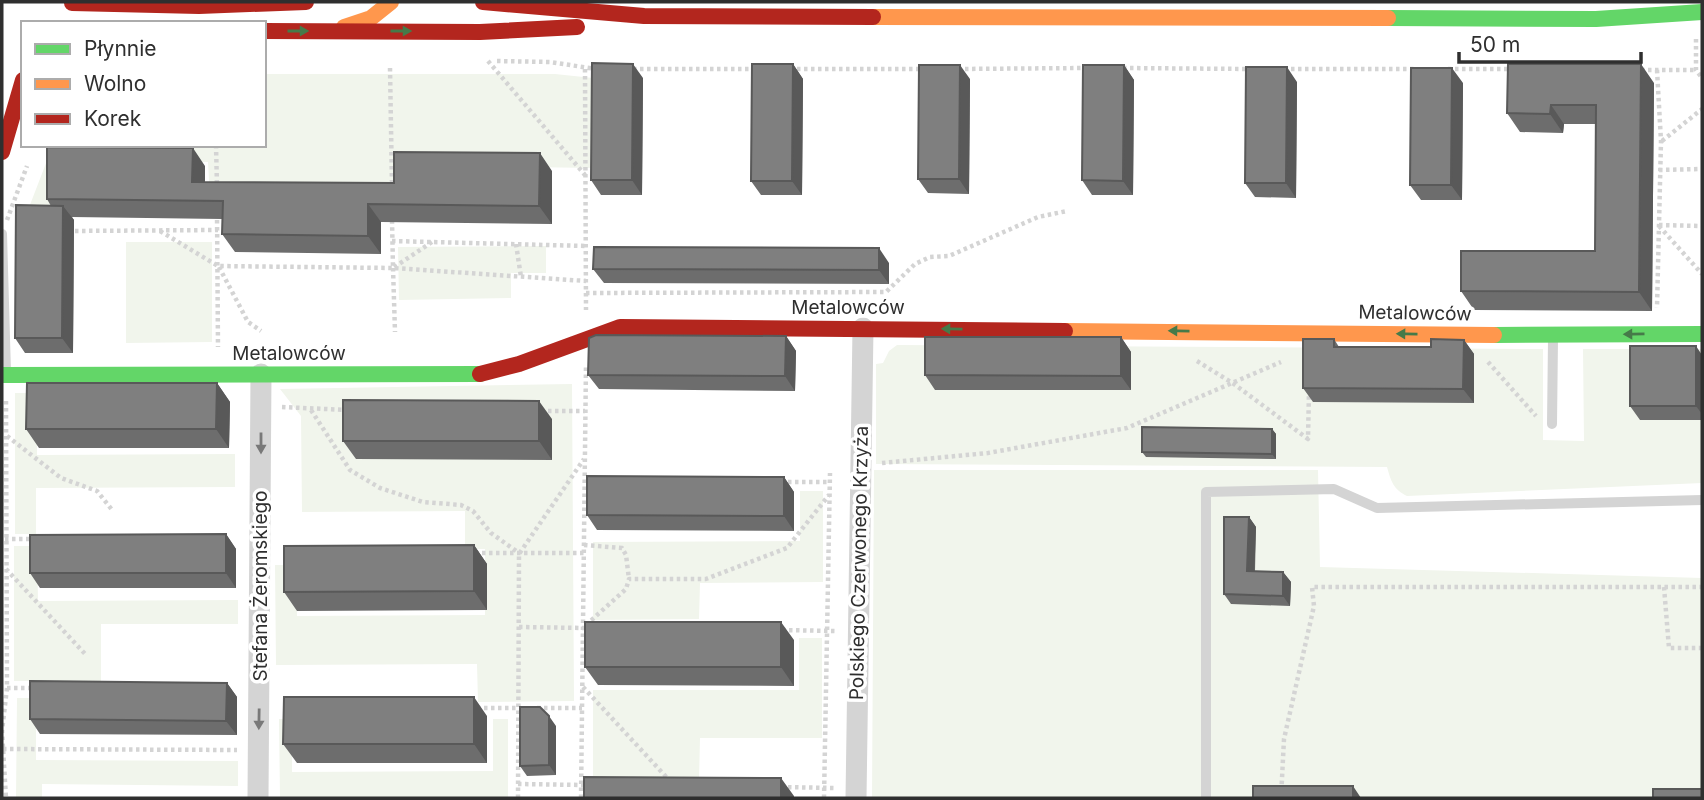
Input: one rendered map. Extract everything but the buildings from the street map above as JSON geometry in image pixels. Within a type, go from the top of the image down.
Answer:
[{"type":"street","points":[[75,21],[72,2],[199,6],[306,2]]},
{"type":"street","points":[[332,31],[371,18],[391,2]]},
{"type":"street","points":[[483,2],[644,16],[1596,19],[1702,12]]},
{"type":"street","points":[[266,31],[480,32],[569,28],[644,16]]},
{"type":"street","points":[[1596,19],[1639,31],[1662,32]]},
{"type":"street","points":[[2,152],[21,87]]},
{"type":"street","name":"Metalowców","points":[[4,375],[483,374],[511,369],[586,334],[620,327],[1553,336],[1702,334]]},
{"type":"street","name":"Polskiego Czerwonego Krzyża","points":[[856,793],[863,328]]},
{"type":"street","name":"Stefana Żeromskiego","points":[[258,798],[261,374]]},
{"type":"lane","points":[[3,236],[4,375]]},
{"type":"lane","points":[[1552,424],[1553,336]]},
{"type":"lane","points":[[1206,798],[1206,492],[1334,489],[1377,508],[1702,500]]},
{"type":"path","points":[[380,61],[394,61]]},
{"type":"path","points":[[475,61],[550,62],[599,69]]},
{"type":"path","points":[[488,61],[586,176]]},
{"type":"path","points":[[390,68],[392,190]]},
{"type":"path","points":[[948,69],[1087,68]]},
{"type":"path","points":[[1115,68],[1262,69]]},
{"type":"path","points":[[581,798],[586,69]]},
{"type":"path","points":[[627,69],[767,69]]},
{"type":"path","points":[[781,69],[934,69]]},
{"type":"path","points":[[1275,69],[1421,69]]},
{"type":"path","points":[[1434,69],[1527,69]]},
{"type":"path","points":[[1631,70],[1696,70],[1702,78]]},
{"type":"path","points":[[1657,70],[1661,141],[1657,316]]},
{"type":"path","points":[[1661,141],[1702,109]]},
{"type":"path","points":[[215,147],[217,190]]},
{"type":"path","points":[[3,236],[32,156]]},
{"type":"path","points":[[1659,170],[1702,169]]},
{"type":"path","points":[[217,203],[218,374]]},
{"type":"path","points":[[586,293],[886,292],[915,264],[930,257],[950,256],[1038,217],[1067,211]]},
{"type":"path","points":[[392,215],[395,332]]},
{"type":"path","points":[[1658,225],[1702,226]]},
{"type":"path","points":[[1658,225],[1702,274]]},
{"type":"path","points":[[160,230],[218,266],[248,322],[261,331]]},
{"type":"path","points":[[56,231],[218,230]]},
{"type":"path","points":[[392,241],[586,246]]},
{"type":"path","points":[[393,268],[432,242]]},
{"type":"path","points":[[516,244],[521,277]]},
{"type":"path","points":[[218,266],[393,268],[586,281]]},
{"type":"path","points":[[1185,354],[1234,384],[1308,439],[1309,388]]},
{"type":"path","points":[[1483,357],[1538,418],[1552,424]]},
{"type":"path","points":[[860,465],[988,453],[1128,428],[1284,360]]},
{"type":"path","points":[[4,375],[7,688],[3,749],[6,798]]},
{"type":"path","points":[[261,405],[311,410],[352,410]]},
{"type":"path","points":[[311,410],[350,470],[380,488],[423,502],[461,505],[472,511],[491,533],[519,554]]},
{"type":"path","points":[[530,411],[585,411]]},
{"type":"path","points":[[6,435],[61,478],[97,491],[113,511]]},
{"type":"path","points":[[518,798],[519,554],[585,458]]},
{"type":"path","points":[[824,798],[830,473]]},
{"type":"path","points":[[584,480],[598,480]]},
{"type":"path","points":[[775,481],[830,482]]},
{"type":"path","points":[[629,579],[706,579],[787,548],[830,495]]},
{"type":"path","points":[[5,539],[46,539]]},
{"type":"path","points":[[583,628],[626,589],[629,579],[626,555],[622,548],[584,545]]},
{"type":"path","points":[[466,553],[584,553]]},
{"type":"path","points":[[5,568],[87,656]]},
{"type":"path","points":[[1281,798],[1284,739],[1314,606],[1312,587],[1702,587]]},
{"type":"path","points":[[1664,587],[1669,648],[1702,648]]},
{"type":"path","points":[[519,627],[596,628]]},
{"type":"path","points":[[773,630],[858,631]]},
{"type":"path","points":[[582,687],[675,786],[662,786]]},
{"type":"path","points":[[7,688],[48,688]]},
{"type":"path","points":[[464,708],[582,708]]},
{"type":"path","points":[[3,749],[248,750]]},
{"type":"path","points":[[518,784],[594,785]]},
{"type":"path","points":[[772,787],[824,788],[856,793]]},
{"type":"shaded area","points":[[266,74],[555,74],[593,78],[595,168],[400,165],[401,196],[210,198],[208,162],[57,160],[54,218],[28,210],[52,147],[266,147]]},
{"type":"shaded area","points":[[126,242],[212,242],[212,342],[126,343]]},
{"type":"shaded area","points":[[546,246],[546,273],[511,273],[511,298],[399,300],[398,247]]},
{"type":"shaded area","points":[[897,345],[1543,349],[1543,440],[1584,441],[1583,349],[1702,349],[1702,483],[1407,496],[1393,484],[1387,467],[876,464],[876,364],[883,363],[889,351]]},
{"type":"shaded area","points":[[572,384],[574,701],[478,702],[477,664],[276,665],[275,565],[296,565],[297,616],[485,615],[485,549],[465,549],[465,511],[302,512],[301,416],[280,389]]},
{"type":"shaded area","points":[[15,393],[37,393],[37,455],[235,454],[235,487],[36,488],[36,534],[15,534]]},
{"type":"shaded area","points":[[874,470],[1318,470],[1320,567],[1702,578],[1702,798],[872,798]]},
{"type":"shaded area","points":[[800,491],[823,491],[823,582],[700,583],[699,619],[593,620],[593,542],[800,541]]},
{"type":"shaded area","points":[[14,546],[37,546],[38,601],[238,600],[238,624],[101,624],[101,681],[14,681]]},
{"type":"shaded area","points":[[799,638],[822,638],[822,738],[700,738],[699,780],[593,780],[593,690],[799,690]]},
{"type":"shaded area","points":[[17,698],[36,698],[36,760],[238,761],[238,786],[42,784],[42,798],[16,798]]},
{"type":"shaded area","points":[[279,719],[292,719],[292,772],[493,771],[493,719],[508,719],[508,798],[280,798]]},
{"type":"traffic: fast","points":[[1388,18],[1596,19],[1702,12]]},
{"type":"traffic: fast","points":[[1494,335],[1702,334]]},
{"type":"traffic: fast","points":[[2,375],[480,374]]},
{"type":"traffic: slow","points":[[344,27],[371,18],[391,2]]},
{"type":"traffic: slow","points":[[873,17],[1388,18]]},
{"type":"traffic: slow","points":[[1065,331],[1494,335]]},
{"type":"traffic: jam","points":[[72,3],[199,6],[306,2]]},
{"type":"traffic: jam","points":[[483,2],[644,16],[873,17]]},
{"type":"traffic: jam","points":[[266,31],[480,32],[577,27]]},
{"type":"traffic: jam","points":[[2,152],[21,87]]},
{"type":"traffic: jam","points":[[480,374],[519,364],[620,327],[1065,331]]}]
